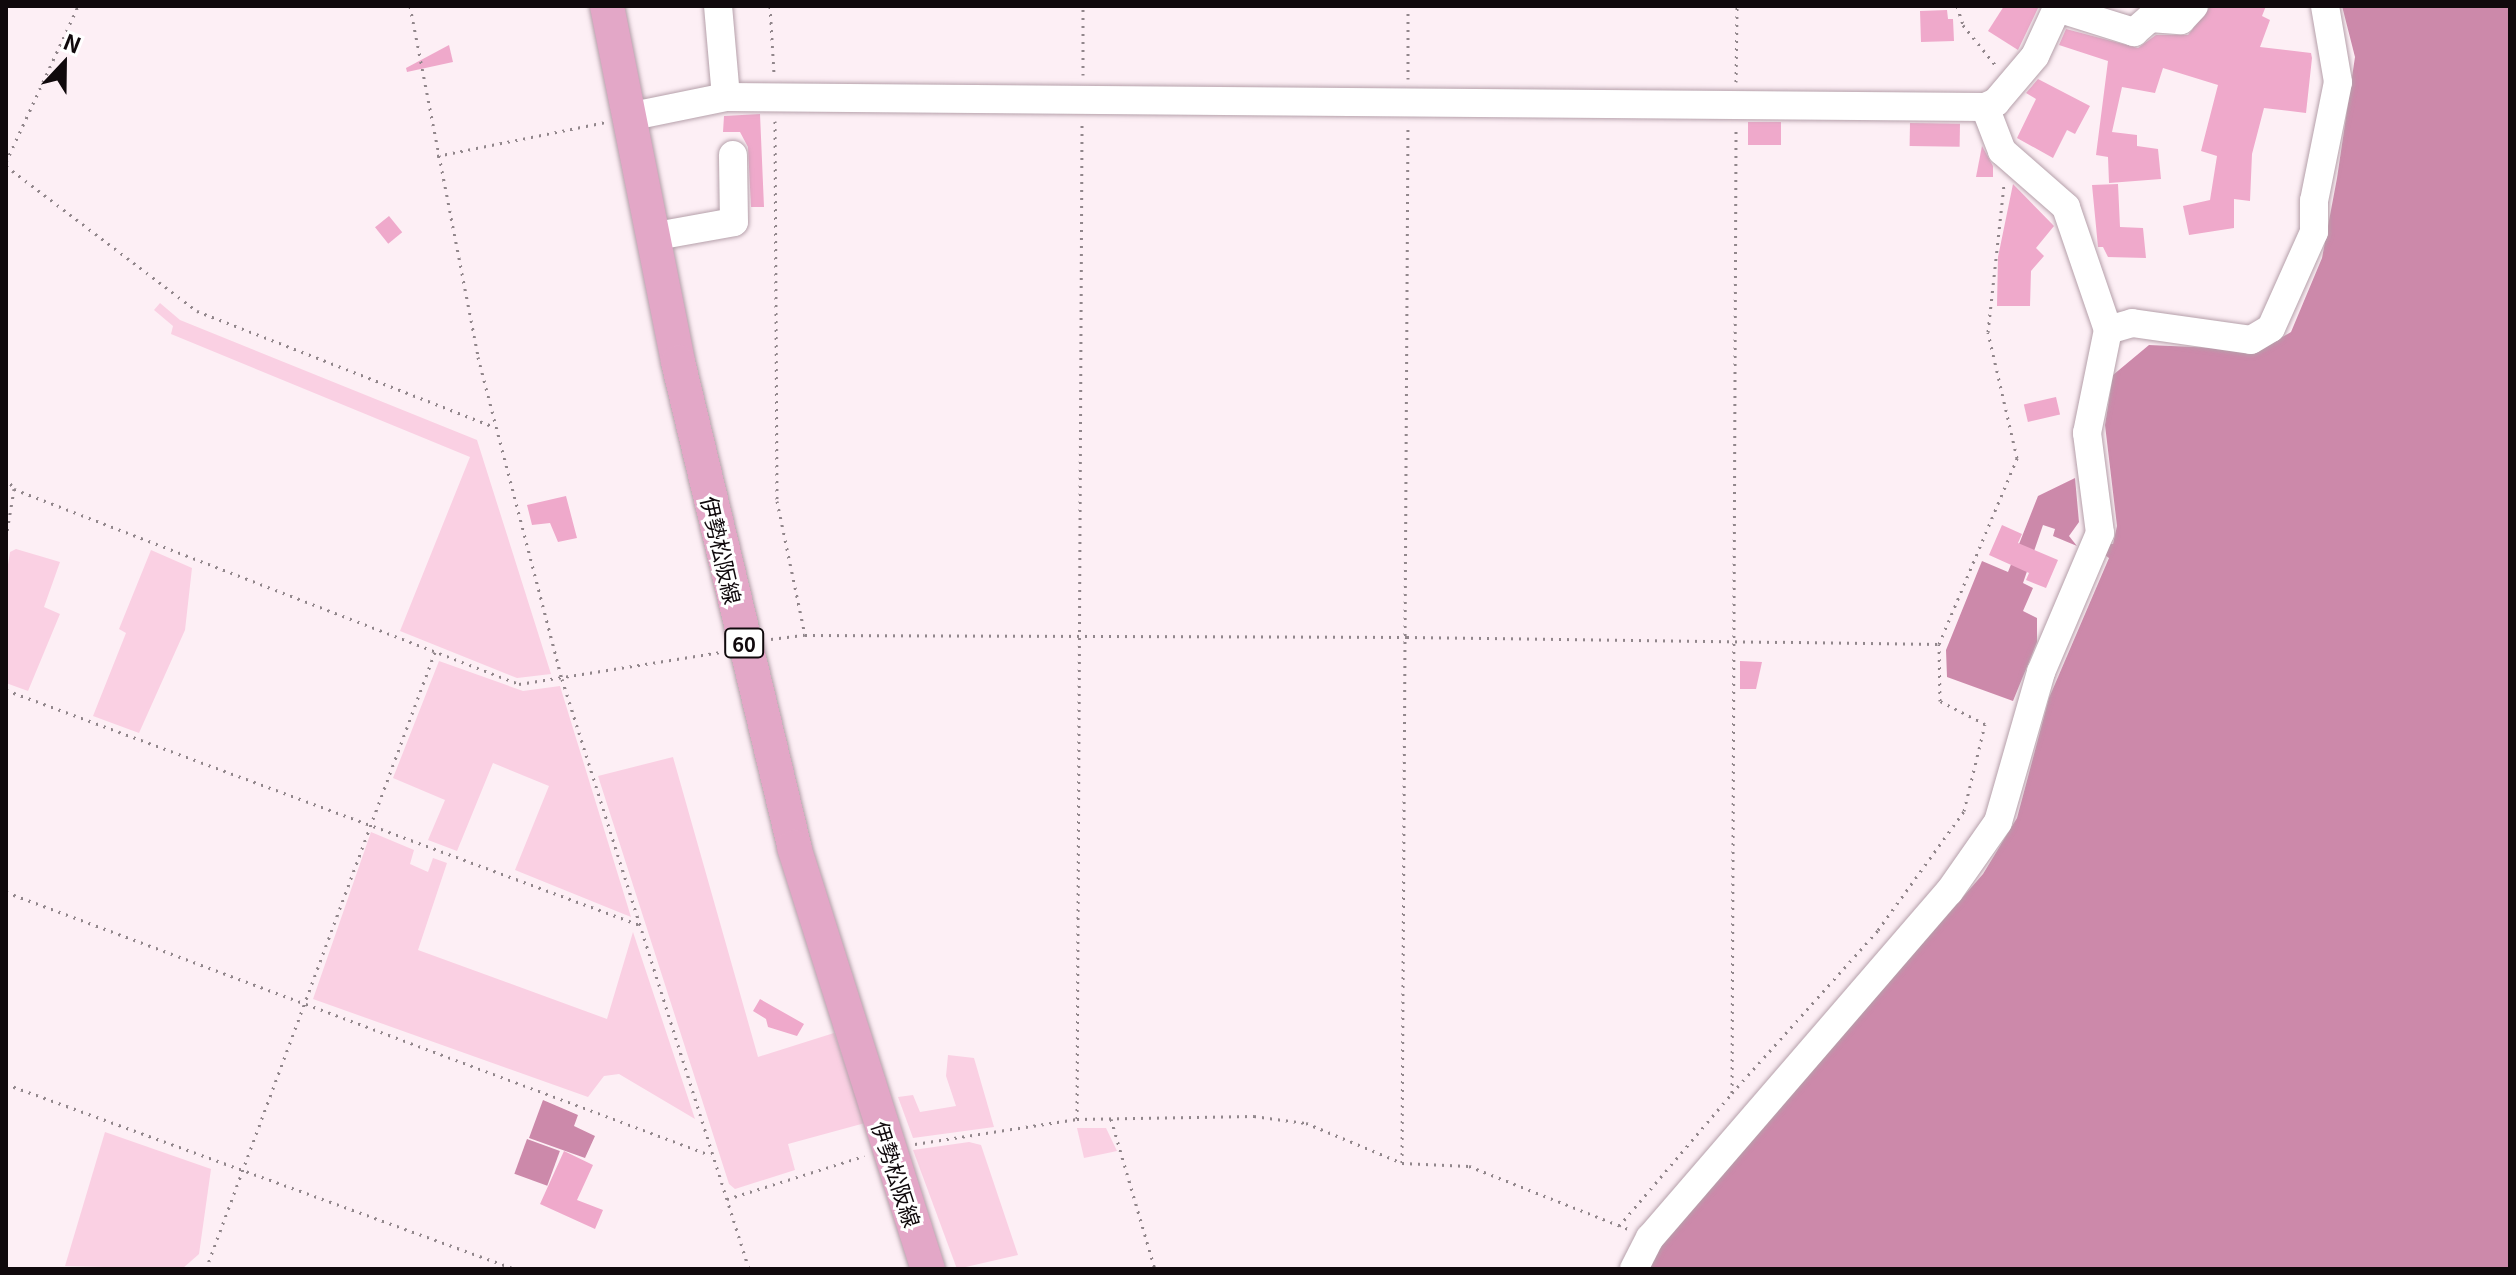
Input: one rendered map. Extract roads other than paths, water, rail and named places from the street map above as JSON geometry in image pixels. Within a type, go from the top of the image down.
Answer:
[{"type":"main road","name":"伊勢松阪線","points":[[607,6],[651,237],[794,847],[928,1269]]},
{"type":"street","points":[[718,6],[726,97]]},
{"type":"street","points":[[628,117],[726,97],[1408,105],[1985,107],[1996,102],[2035,56],[2057,7],[2134,32],[2150,18],[2181,20],[2194,6]]},
{"type":"street","points":[[2108,330],[2132,323],[2251,340],[2271,328],[2314,232],[2314,201],[2338,82],[2325,6]]},
{"type":"street","points":[[1634,1269],[1650,1238],[1949,892],[1998,822],[2041,672],[2100,533],[2087,433],[2108,330],[2066,207],[2008,156],[1985,107]]},
{"type":"street","points":[[651,237],[734,222],[733,155]]}]
